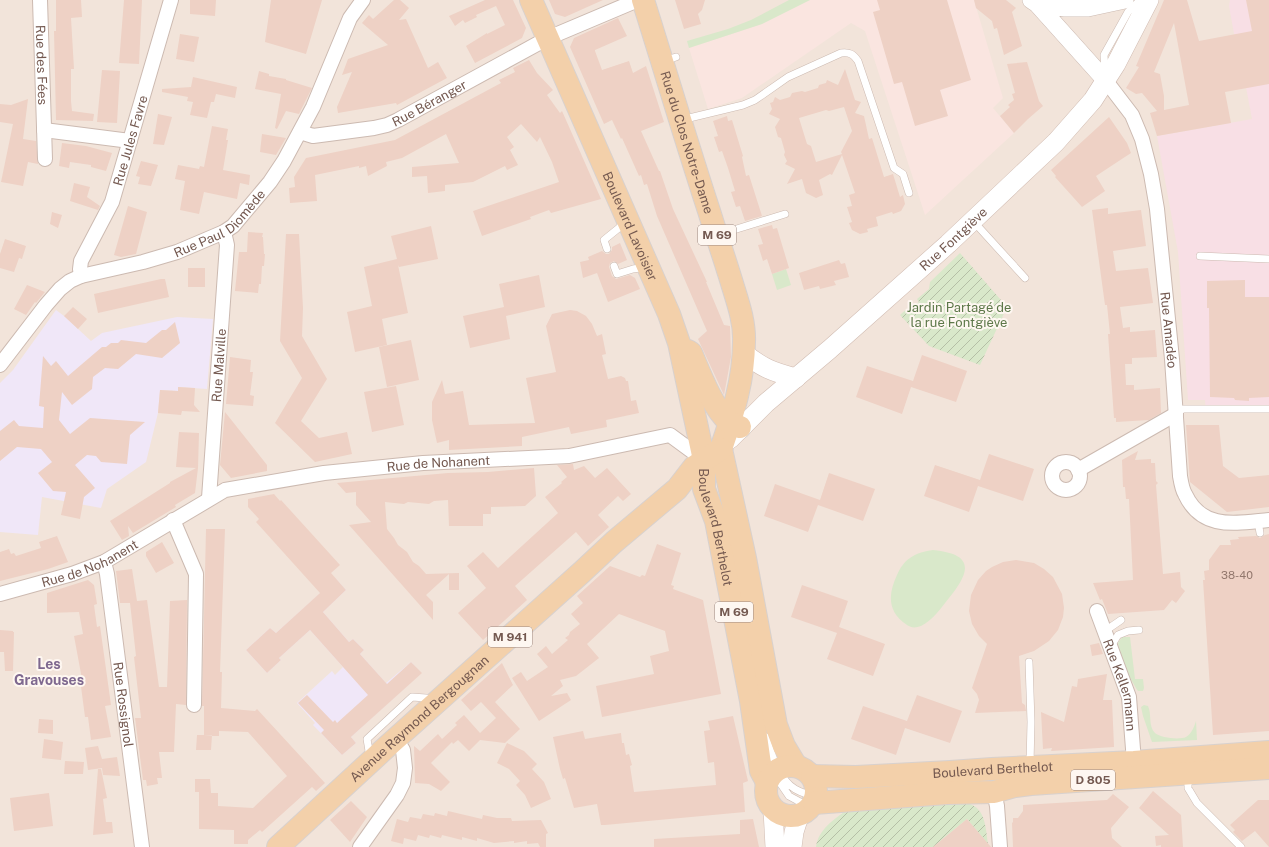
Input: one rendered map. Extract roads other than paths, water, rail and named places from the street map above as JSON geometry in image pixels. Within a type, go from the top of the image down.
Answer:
[{"type":"main road","name":"Boulevard Lavoisier","points":[[531,0],[669,314],[679,343],[712,459]]},
{"type":"main road","name":"Rue du Clos Notre-Dame","points":[[643,0],[669,59],[679,120],[742,317],[744,353],[736,425],[712,459]]},
{"type":"main road","name":"Rue Fontgiève","points":[[736,425],[796,378],[876,308],[948,244],[972,220],[1005,192],[1056,142],[1093,100],[1106,81],[1150,0]]},
{"type":"main road","name":"M 69","points":[[679,343],[691,353],[713,401],[720,412],[736,425]]},
{"type":"main road","points":[[744,353],[767,369],[796,378]]},
{"type":"main road","name":"Avenue Raymond Bergougnan","points":[[278,847],[614,542],[680,489],[694,467],[712,459]]},
{"type":"main road","name":"Boulevard Berthelot","points":[[712,459],[704,483],[704,499],[716,521],[751,701],[759,726],[761,771],[794,785],[947,793],[994,792],[1032,779],[1134,762],[1171,769],[1269,768]]},
{"type":"main road","name":"Boulevard Berthelot","points":[[712,459],[745,558],[776,725],[784,746],[794,785]]},
{"type":"main road","name":"Boulevard Berthelot","points":[[794,785],[856,778],[1032,779],[1164,776],[1171,769],[1269,752]]},
{"type":"main road","points":[[794,785],[792,817],[779,814],[773,810],[767,800],[766,787],[794,785]]},
{"type":"main road","points":[[792,847],[794,832],[794,785]]},
{"type":"main road","points":[[773,810],[775,847]]},
{"type":"street","name":"Rue des Fées","points":[[40,0],[45,159]]},
{"type":"street","name":"Rue Jules Favre","points":[[81,276],[80,269],[82,261],[112,202],[171,0]]},
{"type":"street","name":"Rue Paul Diomède","points":[[0,365],[60,289],[70,281],[81,276],[143,262],[177,252],[224,232],[233,226],[270,182],[300,132],[313,107],[350,18],[363,0]]},
{"type":"street","name":"Rue Béranger","points":[[300,132],[313,136],[387,125],[548,38],[638,0]]},
{"type":"street","points":[[1034,2],[1065,8],[1088,8],[1125,0]]},
{"type":"street","points":[[1034,2],[1106,81]]},
{"type":"street","name":"Rue Amadéo","points":[[1106,81],[1132,115],[1142,139],[1152,174],[1176,414],[1180,476],[1184,494],[1201,516],[1214,522],[1262,525]]},
{"type":"street","points":[[44,130],[130,140]]},
{"type":"street","name":"Rue Malville","points":[[208,498],[227,245],[224,232]]},
{"type":"street","points":[[1078,470],[1176,414]]},
{"type":"street","name":"Rue de Nohanent","points":[[0,594],[72,574],[104,562],[208,498],[224,490],[324,473],[423,463],[569,456],[670,435],[712,459]]},
{"type":"street","points":[[173,520],[196,574],[194,706]]},
{"type":"street","name":"Rue Rossignol","points":[[104,562],[107,574],[142,847]]},
{"type":"street","name":"Rue Kellermann","points":[[1097,611],[1129,697],[1134,762]]},
{"type":"street","points":[[360,847],[403,783],[405,768],[403,750],[396,739]]},
{"type":"street","points":[[994,792],[997,806],[1000,847]]},
{"type":"lane","points":[[1106,81],[1104,55],[1128,12],[1140,0]]},
{"type":"lane","points":[[679,120],[743,105],[755,100],[788,77],[841,54],[848,53],[853,55],[858,61],[894,168],[903,174],[909,193]]},
{"type":"lane","points":[[715,230],[727,232],[785,214]]},
{"type":"lane","points":[[607,249],[604,240],[628,220]]},
{"type":"lane","points":[[972,220],[1025,278]]},
{"type":"lane","points":[[1200,256],[1269,259]]},
{"type":"lane","points":[[614,266],[617,274],[649,266]]},
{"type":"lane","points":[[1176,414],[1183,409],[1269,409]]},
{"type":"lane","points":[[712,459],[719,479]]},
{"type":"lane","points":[[740,566],[764,691],[764,698]]},
{"type":"lane","points":[[1105,631],[1121,620]]},
{"type":"lane","points":[[1115,659],[1113,643],[1118,634],[1139,630]]},
{"type":"lane","points":[[1029,662],[1032,779],[1134,767],[1171,769],[1188,788],[1197,804],[1241,847]]},
{"type":"lane","points":[[371,761],[367,739],[412,697],[426,698],[437,702]]},
{"type":"lane","name":"Boulevard Berthelot","points":[[1171,769],[1201,764],[1269,759]]},
{"type":"lane","points":[[794,785],[849,795],[932,788],[940,786]]},
{"type":"district","name":"Les Gravouses","points":[[49,672]]},
{"type":"park label","name":"Jardin Partagé de la rue Fontgiève","points":[[959,314]]}]
